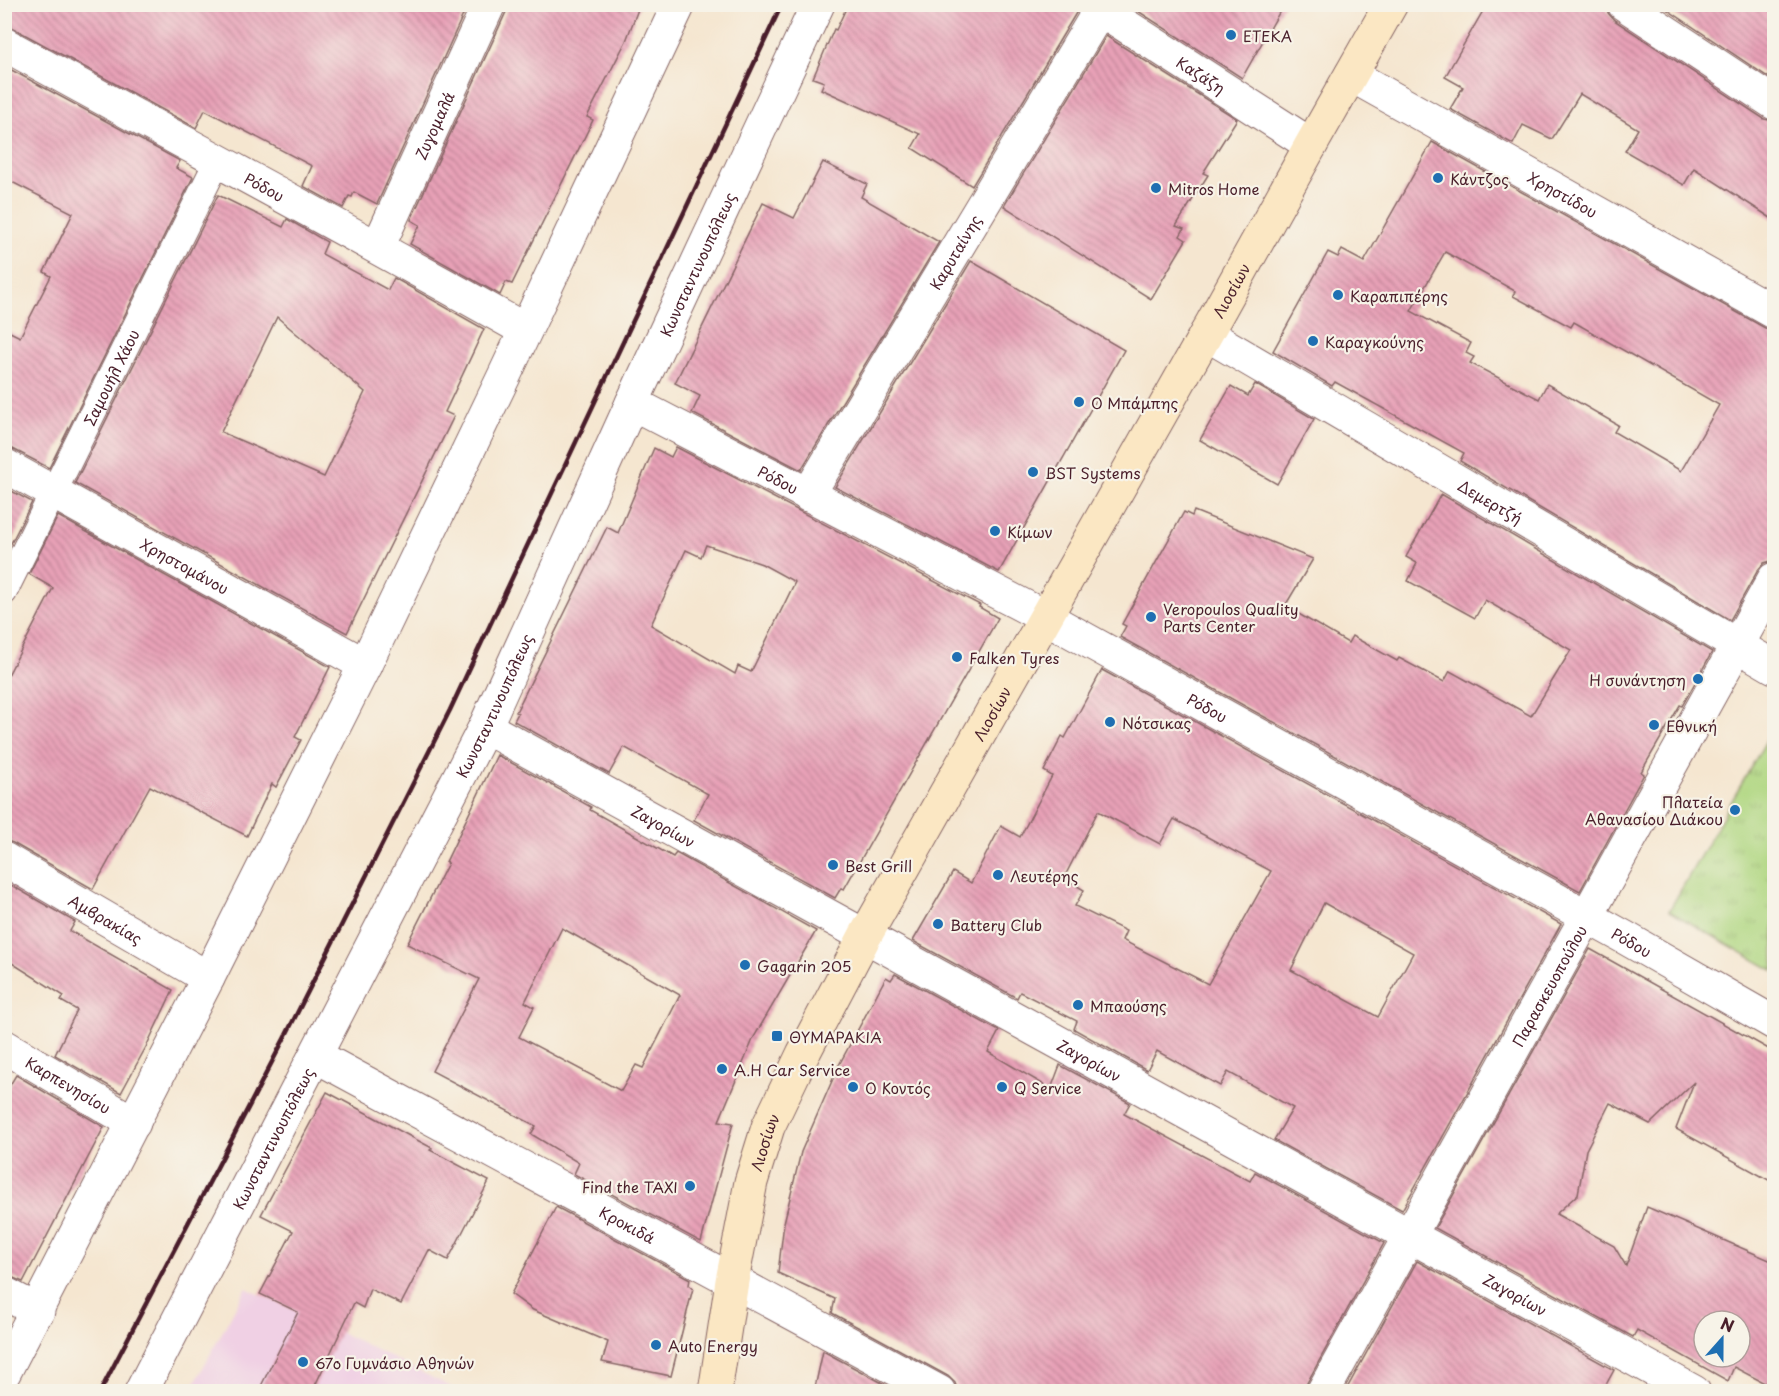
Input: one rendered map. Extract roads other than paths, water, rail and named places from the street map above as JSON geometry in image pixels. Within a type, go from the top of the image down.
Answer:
[{"type":"main road","name":"Λιοσίων","points":[[715,1392],[732,1281],[751,1182],[768,1127],[803,1054],[865,936],[1391,4]]},
{"type":"street","name":"Ζυγομαλά","points":[[378,247],[489,4]]},
{"type":"street","points":[[4,1373],[208,978],[365,665],[679,4]]},
{"type":"street","name":"Κωνσταντινουπόλεως","points":[[141,1392],[485,727],[632,403],[818,4]]},
{"type":"street","points":[[1624,4],[1774,103]]},
{"type":"street","name":"Καζάζη","points":[[1096,7],[1311,145]]},
{"type":"street","name":"Καρυταίνης","points":[[808,495],[1096,7]]},
{"type":"street","name":"Ρόδου","points":[[4,44],[378,247],[525,330]]},
{"type":"street","name":"Χρηστίδου","points":[[1351,75],[1774,312]]},
{"type":"street","name":"Δεμερτζή","points":[[1206,334],[1774,667]]},
{"type":"street","name":"Ρόδου","points":[[632,403],[1045,617],[1774,1023]]},
{"type":"street","name":"Χρηστομάνου","points":[[4,465],[365,665]]},
{"type":"street","name":"Παρασκευοπούλου","points":[[1323,1392],[1774,579]]},
{"type":"street","name":"Ζαγορίων","points":[[485,727],[1694,1392]]},
{"type":"street","name":"Αμβρακίας","points":[[4,859],[208,978]]},
{"type":"street","name":"Καρπενησίου","points":[[4,1046],[134,1123]]},
{"type":"street","name":"Κροκιδά","points":[[316,1056],[939,1392]]},
{"type":"street","points":[[4,1293],[38,1311]]},
{"type":"lane","name":"Σαμουήλ Χάου","points":[[4,592],[218,162]]},
{"type":"railway","points":[[100,1392],[284,1039],[450,710],[782,4]]},
{"type":"place","name":"ETEKA","points":[[1231,35]]},
{"type":"place","name":"Κάντζος","points":[[1438,178]]},
{"type":"place","name":"Mitros Home","points":[[1156,188]]},
{"type":"place","name":"Καραπιπέρης","points":[[1338,295]]},
{"type":"place","name":"Καραγκούνης","points":[[1313,341]]},
{"type":"place","name":"Ο Μπάμπης","points":[[1079,402]]},
{"type":"place","name":"BST Systems","points":[[1033,472]]},
{"type":"place","name":"Κίμων","points":[[995,531]]},
{"type":"place","name":"Veropoulos Quality Parts Center","points":[[1151,617]]},
{"type":"place","name":"Falken Tyres","points":[[957,657]]},
{"type":"place","name":"Η συνάντηση","points":[[1698,679]]},
{"type":"place","name":"Νότσικας","points":[[1110,722]]},
{"type":"place","name":"Εθνική","points":[[1654,725]]},
{"type":"place","name":"Πλατεία Αθανασίου Διάκου","points":[[1735,810]]},
{"type":"place","name":"Best Grill","points":[[833,865]]},
{"type":"place","name":"Λευτέρης","points":[[998,875]]},
{"type":"place","name":"Battery Club","points":[[938,924]]},
{"type":"place","name":"Gagarin 205","points":[[745,965]]},
{"type":"place","name":"Μπαούσης","points":[[1078,1005]]},
{"type":"place","name":"ΘΥΜΑΡΑΚΙΑ","points":[[777,1036]]},
{"type":"place","name":"A.H Car Service","points":[[722,1069]]},
{"type":"place","name":"Ο Κοντός","points":[[853,1087]]},
{"type":"place","name":"Q Service","points":[[1002,1087]]},
{"type":"place","name":"Find the TAXI","points":[[690,1186]]},
{"type":"place","name":"Auto Energy","points":[[656,1345]]},
{"type":"place","name":"67ο Γυμνάσιο Αθηνών","points":[[303,1362]]}]
